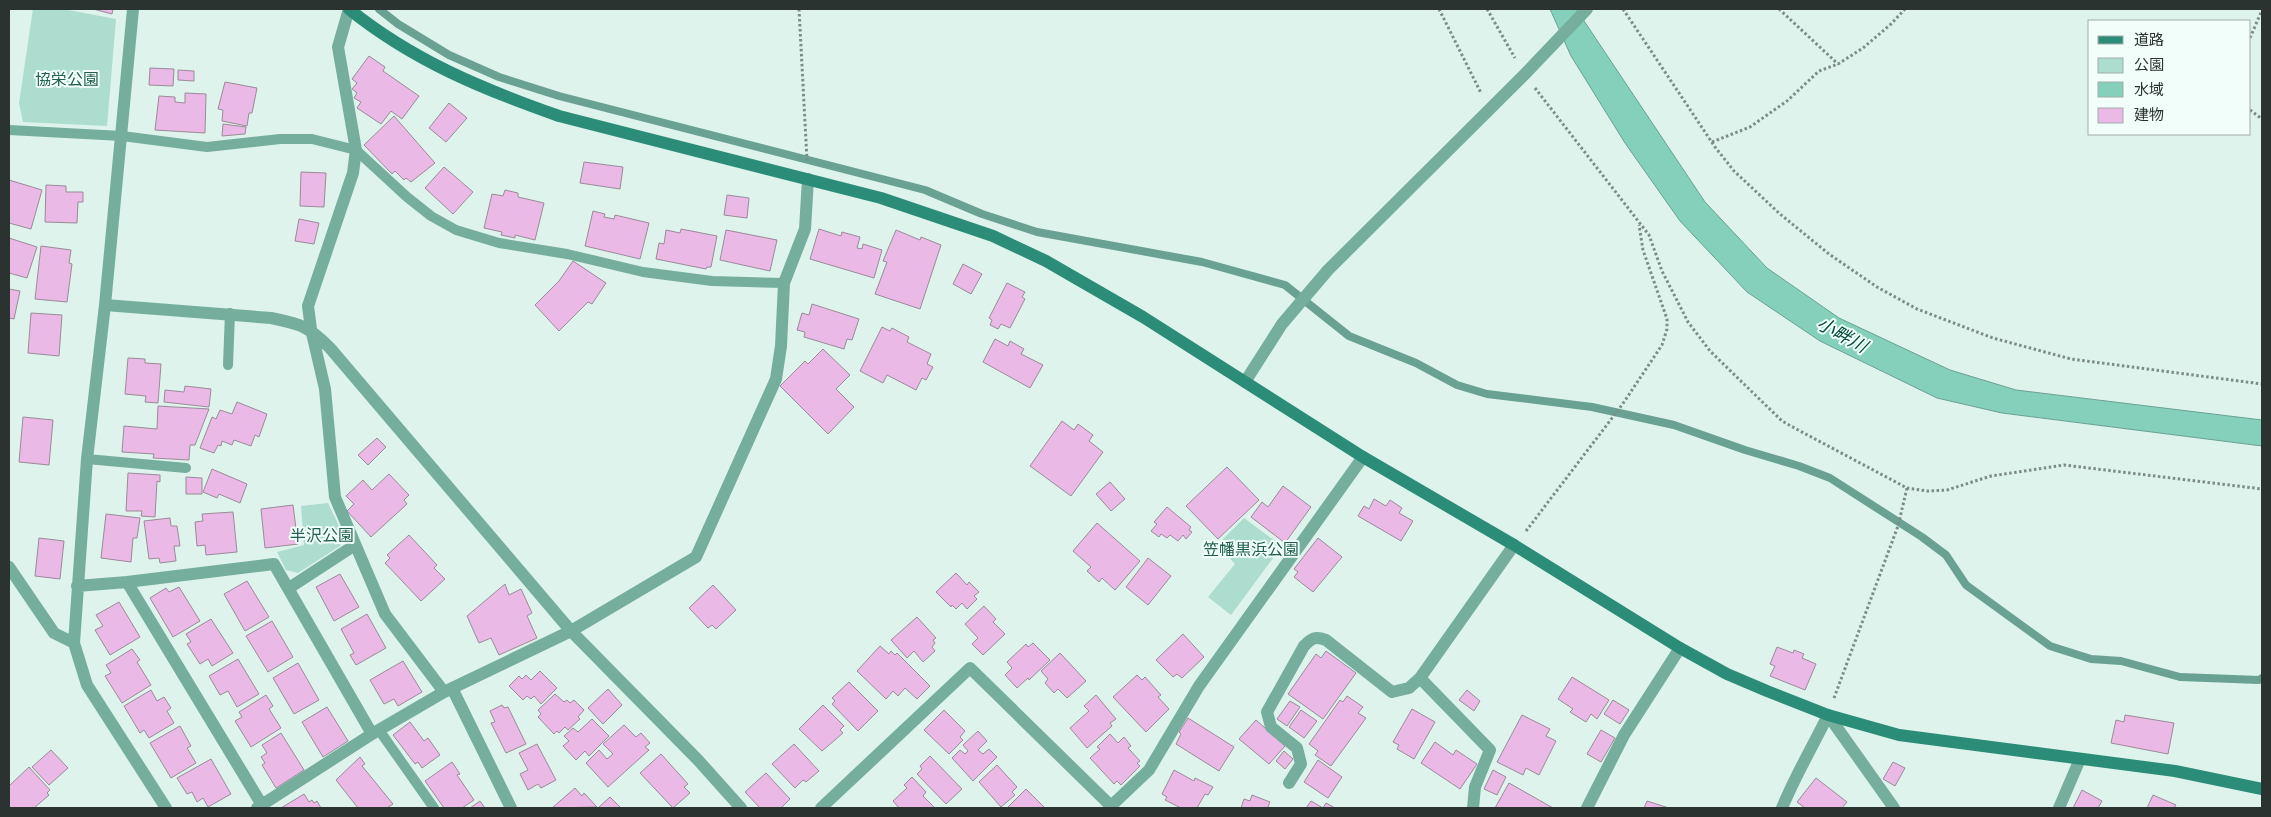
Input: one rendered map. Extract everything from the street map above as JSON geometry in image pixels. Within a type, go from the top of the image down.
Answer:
[{"type":"street","points":[[133,9],[105,305],[87,459],[74,643],[87,685],[166,808]]},
{"type":"street","points":[[511,808],[448,690],[385,614],[335,497],[325,389],[311,329],[308,306],[353,173],[356,150],[338,47],[349,9],[381,34],[408,51],[496,93],[559,116],[881,198],[993,236],[1046,261],[1143,317],[1363,457],[1514,545],[1680,648],[1727,674],[1828,715],[1899,736],[2175,771],[2262,789]]},
{"type":"street","points":[[1245,382],[1282,324],[1328,270],[1490,110],[1587,9]]},
{"type":"street","points":[[127,582],[260,807],[375,732],[448,690],[571,631],[696,557],[776,379],[781,346],[784,282],[805,229],[808,179]]},
{"type":"street","points":[[105,305],[230,313],[271,318],[311,329],[336,355],[571,631],[698,760],[741,808]]},
{"type":"street","points":[[821,808],[970,668],[1111,806],[1149,770],[1199,686],[1363,457]]},
{"type":"street","points":[[289,588],[355,545]]},
{"type":"street","points":[[1289,783],[1301,764],[1297,748],[1271,727],[1267,712],[1290,667],[1311,638],[1317,637],[1326,640],[1392,692],[1409,688],[1420,678],[1514,545]]},
{"type":"street","points":[[77,586],[127,582],[274,564],[375,732]]},
{"type":"street","points":[[9,567],[54,633],[74,643]]},
{"type":"street","points":[[1587,808],[1624,734],[1680,648]]},
{"type":"street","points":[[1420,678],[1490,750],[1475,787],[1473,808]]},
{"type":"street","points":[[1782,808],[1793,781],[1814,746],[1828,715]]},
{"type":"street","points":[[1828,715],[1894,808]]},
{"type":"street","points":[[2059,808],[2080,759]]},
{"type":"lane","points":[[9,130],[122,136],[206,147],[280,139],[312,139],[356,150],[407,197],[431,216],[456,230],[499,243],[567,254],[644,272],[712,281],[784,282]]},
{"type":"lane","points":[[228,366],[230,313]]},
{"type":"lane","points":[[87,459],[186,468]]},
{"type":"lane","points":[[375,732],[434,808]]},
{"type":"path","points":[[799,9],[808,179]]},
{"type":"path","points":[[1439,9],[1490,110]]},
{"type":"path","points":[[1487,9],[1524,75],[1624,201],[1638,224],[1649,235],[1662,271],[1688,322],[1710,351],[1782,421],[1907,488],[1927,491],[1946,490],[1991,476],[2064,465],[2262,489]]},
{"type":"path","points":[[1623,9],[1712,142],[1734,171],[1780,214],[1822,248],[1877,287],[1917,309],[1993,338],[2071,359],[2262,384]]},
{"type":"path","points":[[1779,9],[1838,64]]},
{"type":"path","points":[[1712,142],[1750,127],[1787,101],[1819,72],[1838,64],[1864,48],[1905,9]]},
{"type":"path","points":[[2251,36],[2262,10]]},
{"type":"path","points":[[2251,111],[2262,119]]},
{"type":"path","points":[[1514,545],[1622,405],[1662,345],[1667,329],[1667,319],[1643,250],[1638,224]]},
{"type":"path","points":[[1828,715],[1898,526],[1907,488]]},
{"type":"green space","name":"協栄公園","points":[[33,9],[63,9],[116,19],[107,126],[23,122],[19,103]]},
{"type":"green space","name":"半沢公園","points":[[328,503],[343,534],[340,546],[298,573],[286,570],[277,552],[304,545],[301,506]]},
{"type":"green space","name":"笠幡黒浜公園","points":[[1244,518],[1282,546],[1231,615],[1208,597],[1235,564],[1217,545]]},
{"type":"water","name":"小畔川","points":[[1550,9],[1576,9],[1705,202],[1767,268],[1839,318],[1950,370],[2016,390],[2262,420],[2262,446],[2002,413],[1937,398],[1820,341],[1747,292],[1680,221],[1625,143],[1571,56]]},
{"type":"building","points":[[93,9],[113,9],[112,14]]},
{"type":"building","points":[[369,56],[385,67],[383,71],[419,96],[402,119],[391,111],[381,124],[357,108],[361,102],[354,98],[357,93],[352,89],[357,83],[352,79]]},
{"type":"building","points":[[150,68],[174,69],[173,86],[149,85]]},
{"type":"building","points":[[178,70],[194,71],[194,81],[178,80]]},
{"type":"building","points":[[225,82],[257,88],[252,113],[249,113],[247,126],[222,121],[223,110],[218,109]]},
{"type":"building","points":[[185,93],[206,94],[205,133],[155,130],[159,96],[175,97],[175,102],[185,103]]},
{"type":"building","points":[[449,103],[467,118],[446,142],[429,128]]},
{"type":"building","points":[[394,116],[435,163],[411,182],[406,178],[404,180],[395,171],[392,174],[364,145]]},
{"type":"building","points":[[223,124],[246,127],[245,134],[222,136]]},
{"type":"building","points":[[584,162],[623,167],[620,189],[580,183]]},
{"type":"building","points":[[444,167],[473,192],[453,214],[425,188]]},
{"type":"building","points":[[301,172],[326,173],[324,207],[300,206]]},
{"type":"building","points":[[9,180],[42,190],[31,229],[9,223]]},
{"type":"building","points":[[46,185],[66,186],[66,192],[83,192],[83,202],[78,202],[77,223],[45,222]]},
{"type":"building","points":[[505,190],[518,193],[518,197],[544,203],[535,240],[515,235],[515,238],[501,235],[502,232],[484,228],[492,194],[503,196]]},
{"type":"building","points":[[727,195],[749,198],[747,218],[724,215]]},
{"type":"building","points":[[593,211],[605,214],[604,217],[614,219],[615,215],[649,223],[640,259],[585,246]]},
{"type":"building","points":[[299,219],[319,223],[314,244],[295,241]]},
{"type":"building","points":[[681,229],[717,236],[711,267],[706,269],[656,259],[659,243],[664,244],[666,230],[680,233]]},
{"type":"building","points":[[819,229],[841,236],[842,232],[860,237],[857,248],[862,249],[863,244],[882,250],[874,278],[810,259]]},
{"type":"building","points":[[726,230],[777,240],[770,271],[720,260]]},
{"type":"building","points":[[896,230],[920,240],[921,237],[941,245],[920,309],[875,294],[887,262],[883,261]]},
{"type":"building","points":[[9,238],[37,247],[27,278],[9,273]]},
{"type":"building","points":[[41,246],[71,250],[69,263],[72,264],[67,302],[35,299]]},
{"type":"building","points":[[573,261],[606,283],[592,304],[588,302],[559,331],[535,305],[559,281]]},
{"type":"building","points":[[963,264],[982,274],[971,294],[953,284]]},
{"type":"building","points":[[1007,283],[1025,292],[1022,297],[1025,299],[1010,328],[1001,324],[998,329],[990,325],[992,320],[989,318]]},
{"type":"building","points":[[9,289],[20,291],[14,319],[9,318]]},
{"type":"building","points":[[812,304],[859,319],[852,340],[847,339],[844,349],[804,337],[805,332],[797,330],[802,313],[809,315]]},
{"type":"building","points":[[31,313],[62,315],[59,356],[28,353]]},
{"type":"building","points":[[882,327],[890,331],[892,328],[909,337],[907,342],[931,354],[927,364],[933,367],[926,380],[922,378],[916,390],[887,375],[883,383],[860,371]]},
{"type":"building","points":[[995,339],[1008,346],[1010,341],[1024,349],[1021,354],[1043,365],[1030,388],[983,362]]},
{"type":"building","points":[[823,349],[850,375],[836,389],[854,407],[828,434],[780,386],[805,361],[808,364]]},
{"type":"building","points":[[128,358],[145,359],[145,363],[161,364],[158,403],[145,402],[146,396],[125,394]]},
{"type":"building","points":[[185,386],[211,389],[209,407],[164,402],[165,390],[184,392]]},
{"type":"building","points":[[237,402],[267,414],[259,437],[255,435],[251,446],[234,440],[232,445],[222,441],[221,446],[218,445],[214,453],[200,448],[212,417],[216,419],[220,410],[232,414]]},
{"type":"building","points":[[158,406],[209,409],[195,445],[190,445],[189,460],[153,458],[154,454],[122,452],[124,426],[157,429]]},
{"type":"building","points":[[23,417],[53,420],[49,465],[19,462]]},
{"type":"building","points":[[1062,421],[1074,430],[1078,424],[1093,435],[1089,441],[1103,452],[1071,496],[1030,466]]},
{"type":"building","points":[[377,438],[386,447],[368,465],[358,455]]},
{"type":"building","points":[[1227,467],[1259,500],[1218,539],[1186,506]]},
{"type":"building","points":[[212,469],[247,484],[240,503],[219,494],[217,498],[203,492]]},
{"type":"building","points":[[128,473],[160,475],[160,482],[157,481],[155,517],[141,516],[142,511],[126,511]]},
{"type":"building","points":[[389,474],[409,495],[404,500],[407,504],[371,537],[347,511],[354,504],[346,496],[363,480],[372,490]]},
{"type":"building","points":[[186,477],[202,478],[202,494],[186,494]]},
{"type":"building","points":[[1110,482],[1125,499],[1111,511],[1096,494]]},
{"type":"building","points":[[1283,486],[1311,507],[1285,543],[1251,517],[1262,502],[1268,507]]},
{"type":"building","points":[[1374,499],[1386,506],[1390,500],[1402,508],[1399,513],[1413,521],[1401,541],[1358,516],[1364,506],[1369,509]]},
{"type":"building","points":[[293,505],[298,544],[265,548],[261,509]]},
{"type":"building","points":[[1167,507],[1191,527],[1189,530],[1192,532],[1186,539],[1183,535],[1178,541],[1170,535],[1167,538],[1161,534],[1159,537],[1151,531],[1157,524],[1154,522]]},
{"type":"building","points":[[233,512],[237,552],[206,555],[205,545],[197,546],[195,522],[203,521],[202,514]]},
{"type":"building","points":[[106,514],[140,518],[137,538],[133,538],[131,562],[101,558]]},
{"type":"building","points":[[170,518],[171,526],[177,526],[180,546],[174,546],[176,561],[160,563],[159,558],[149,559],[144,521]]},
{"type":"building","points":[[1097,523],[1140,561],[1115,590],[1102,578],[1099,582],[1087,571],[1091,567],[1073,551]]},
{"type":"building","points":[[409,535],[437,565],[434,568],[445,579],[421,601],[385,563],[390,558],[387,555]]},
{"type":"building","points":[[39,538],[64,541],[60,579],[35,576]]},
{"type":"building","points":[[1318,538],[1342,557],[1313,592],[1294,577],[1298,572],[1294,569]]},
{"type":"building","points":[[1148,558],[1171,576],[1148,605],[1126,587]]},
{"type":"building","points":[[956,573],[967,585],[969,582],[979,592],[974,596],[977,599],[967,609],[962,603],[956,609],[952,605],[951,607],[936,592]]},
{"type":"building","points":[[340,574],[359,607],[334,621],[316,587]]},
{"type":"building","points":[[247,581],[269,617],[245,631],[224,594]]},
{"type":"building","points":[[505,584],[509,595],[521,589],[532,613],[527,616],[537,638],[499,655],[491,638],[479,643],[467,616]]},
{"type":"building","points":[[713,585],[736,610],[716,629],[712,625],[708,628],[689,608]]},
{"type":"building","points":[[179,587],[200,621],[173,637],[150,598],[166,588],[169,592]]},
{"type":"building","points":[[119,602],[140,637],[110,655],[95,630],[103,626],[96,615]]},
{"type":"building","points":[[984,606],[996,619],[993,622],[1005,634],[983,655],[972,644],[978,638],[965,624]]},
{"type":"building","points":[[367,614],[386,648],[356,665],[350,655],[354,653],[341,629]]},
{"type":"building","points":[[917,617],[936,638],[933,640],[935,643],[932,647],[935,651],[923,662],[914,651],[907,658],[891,640]]},
{"type":"building","points":[[211,619],[233,653],[212,666],[208,659],[200,664],[187,644],[191,642],[186,634]]},
{"type":"building","points":[[272,621],[293,657],[268,672],[246,636]]},
{"type":"building","points":[[1183,634],[1204,657],[1182,678],[1177,674],[1173,677],[1156,660]]},
{"type":"building","points":[[1033,643],[1050,660],[1029,680],[1028,678],[1017,688],[1005,675],[1012,668],[1007,662],[1026,644],[1028,647]]},
{"type":"building","points":[[880,646],[889,654],[891,651],[895,655],[897,653],[930,686],[917,699],[905,688],[898,696],[893,691],[886,699],[857,671]]},
{"type":"building","points":[[1777,647],[1793,653],[1794,650],[1804,654],[1802,658],[1816,664],[1805,690],[1770,676],[1775,666],[1770,664]]},
{"type":"building","points":[[132,649],[140,660],[137,662],[151,685],[122,703],[105,676],[111,673],[106,665]]},
{"type":"building","points":[[1326,651],[1356,673],[1323,719],[1288,694],[1316,654],[1321,658]]},
{"type":"building","points":[[1060,653],[1086,681],[1067,698],[1058,689],[1054,693],[1045,683],[1048,679],[1041,671]]},
{"type":"building","points":[[238,659],[259,694],[237,707],[228,691],[220,695],[209,676]]},
{"type":"building","points":[[403,661],[422,692],[398,706],[394,699],[384,704],[370,680]]},
{"type":"building","points":[[298,663],[319,700],[294,714],[273,678]]},
{"type":"building","points":[[540,671],[557,688],[541,704],[534,696],[531,699],[527,696],[523,700],[509,686],[519,676],[522,679],[526,675],[531,680]]},
{"type":"building","points":[[1137,675],[1142,680],[1145,677],[1161,695],[1158,697],[1169,709],[1146,732],[1113,697]]},
{"type":"building","points":[[1572,677],[1609,700],[1597,719],[1591,714],[1586,722],[1570,712],[1573,709],[1558,699]]},
{"type":"building","points":[[849,682],[878,711],[858,731],[832,704],[835,701],[832,698]]},
{"type":"building","points":[[608,689],[622,705],[603,724],[588,708]]},
{"type":"building","points":[[151,690],[157,701],[164,697],[171,708],[167,711],[174,723],[149,738],[144,730],[140,733],[124,706]]},
{"type":"building","points":[[1467,690],[1480,701],[1474,711],[1459,700]]},
{"type":"building","points":[[555,694],[564,702],[567,700],[570,703],[574,700],[584,710],[578,717],[580,719],[568,730],[565,727],[559,733],[557,731],[554,734],[538,717],[541,714],[538,710]]},
{"type":"building","points":[[266,695],[273,706],[269,709],[281,728],[251,747],[235,721],[242,717],[239,712]]},
{"type":"building","points":[[1096,695],[1116,719],[1110,723],[1112,726],[1087,748],[1070,728],[1089,711],[1084,706]]},
{"type":"building","points":[[1347,696],[1363,707],[1358,713],[1366,718],[1331,766],[1315,755],[1318,751],[1309,744],[1340,700],[1343,702]]},
{"type":"building","points":[[1613,700],[1629,710],[1620,724],[1604,714]]},
{"type":"building","points":[[1290,701],[1300,707],[1287,726],[1277,719]]},
{"type":"building","points":[[502,705],[504,708],[508,707],[526,744],[506,753],[491,723],[495,722],[490,711]]},
{"type":"building","points":[[823,705],[844,726],[840,730],[843,733],[822,751],[799,729]]},
{"type":"building","points":[[327,707],[348,741],[323,757],[302,722]]},
{"type":"building","points":[[1412,709],[1435,722],[1414,759],[1397,749],[1399,745],[1393,742]]},
{"type":"building","points":[[944,710],[965,731],[960,737],[963,740],[949,754],[924,730]]},
{"type":"building","points":[[1301,710],[1317,721],[1304,738],[1289,727]]},
{"type":"building","points":[[1522,715],[1550,729],[1546,736],[1556,741],[1539,775],[1526,768],[1523,775],[1497,762]]},
{"type":"building","points":[[2125,715],[2174,723],[2168,754],[2111,743],[2116,720],[2124,722]]},
{"type":"building","points":[[1188,718],[1234,747],[1219,771],[1176,744],[1181,734],[1179,732]]},
{"type":"building","points":[[592,719],[609,736],[589,756],[585,751],[576,760],[563,746],[569,741],[564,736],[573,728],[578,732]]},
{"type":"building","points":[[1256,720],[1285,746],[1269,764],[1239,739]]},
{"type":"building","points":[[410,722],[424,741],[428,738],[440,755],[422,768],[418,762],[415,764],[393,735]]},
{"type":"building","points":[[624,725],[636,737],[641,733],[650,743],[645,747],[649,750],[608,787],[586,763],[599,750],[607,759],[613,754],[603,744]]},
{"type":"building","points":[[180,726],[191,746],[187,748],[196,763],[171,778],[150,743]]},
{"type":"building","points":[[1601,730],[1615,738],[1601,762],[1587,754]]},
{"type":"building","points":[[978,731],[987,741],[978,750],[983,754],[989,749],[997,757],[973,781],[952,758],[960,750],[965,754],[968,751],[963,745]]},
{"type":"building","points":[[281,733],[304,770],[276,788],[262,765],[265,763],[261,757],[267,753],[262,745]]},
{"type":"building","points":[[1110,734],[1118,743],[1124,737],[1131,746],[1128,748],[1140,761],[1137,763],[1140,766],[1121,785],[1117,781],[1114,784],[1090,758],[1100,749],[1097,747]]},
{"type":"building","points":[[1435,742],[1453,755],[1456,750],[1477,764],[1460,789],[1421,763]]},
{"type":"building","points":[[537,744],[556,780],[541,788],[538,784],[528,790],[520,774],[528,770],[519,753]]},
{"type":"building","points":[[794,744],[819,771],[806,782],[803,780],[795,788],[772,764]]},
{"type":"building","points":[[51,750],[68,768],[49,785],[32,767]]},
{"type":"building","points":[[1284,751],[1293,759],[1285,769],[1276,761]]},
{"type":"building","points":[[661,754],[688,784],[684,787],[690,793],[673,808],[640,773]]},
{"type":"building","points":[[930,756],[962,789],[946,804],[917,774],[922,769],[920,766]]},
{"type":"building","points":[[360,757],[365,764],[362,766],[393,804],[387,808],[358,808],[336,780]]},
{"type":"building","points":[[211,759],[231,794],[208,807],[203,798],[197,802],[192,792],[187,794],[177,778]]},
{"type":"building","points":[[1318,760],[1342,777],[1328,798],[1304,782]]},
{"type":"building","points":[[452,762],[460,774],[457,775],[474,800],[462,808],[444,808],[425,781]]},
{"type":"building","points":[[1893,762],[1905,768],[1895,786],[1883,779]]},
{"type":"building","points":[[997,765],[1017,787],[1012,792],[1015,795],[1001,807],[979,782]]},
{"type":"building","points":[[29,767],[50,790],[47,793],[49,795],[34,808],[9,808],[9,786]]},
{"type":"building","points":[[1174,770],[1194,781],[1195,778],[1213,787],[1208,795],[1205,794],[1197,808],[1181,808],[1165,800],[1167,797],[1162,794]]},
{"type":"building","points":[[1493,770],[1506,777],[1497,795],[1484,789]]},
{"type":"building","points":[[766,773],[790,799],[781,808],[760,808],[745,792]]},
{"type":"building","points":[[912,777],[926,792],[923,796],[935,808],[899,808],[893,801],[907,788],[904,785]]},
{"type":"building","points":[[1816,778],[1847,802],[1842,808],[1805,808],[1797,802]]},
{"type":"building","points":[[1509,783],[1553,808],[1495,808]]},
{"type":"building","points":[[575,788],[582,796],[584,793],[597,807],[552,808]]},
{"type":"building","points":[[1026,789],[1043,808],[1007,808]]},
{"type":"building","points":[[2082,790],[2102,801],[2098,808],[2073,808]]},
{"type":"building","points":[[304,794],[309,802],[312,800],[314,803],[317,801],[321,808],[281,808]]},
{"type":"building","points":[[1252,795],[1270,802],[1268,807],[1270,808],[1241,808],[1244,799],[1250,801]]},
{"type":"building","points":[[2153,795],[2176,805],[2174,808],[2147,808]]},
{"type":"building","points":[[610,797],[621,808],[598,808]]},
{"type":"building","points":[[480,801],[485,808],[470,808]]},
{"type":"building","points":[[1311,801],[1323,808],[1306,808]]},
{"type":"building","points":[[1647,801],[1669,808],[1644,808]]},
{"type":"building","points":[[1326,803],[1335,808],[1323,808]]},
{"type":"waterway","points":[[379,9],[398,24],[449,55],[499,77],[559,96],[925,190],[982,214],[1037,232],[1202,262],[1285,285],[1349,336],[1416,363],[1457,385],[1487,394],[1592,407],[1674,425],[1745,450],[1799,466],[1830,478],[1922,537],[1946,555],[1966,585],[2050,646],[2091,659],[2121,661],[2180,677],[2259,680],[2262,678]]}]
